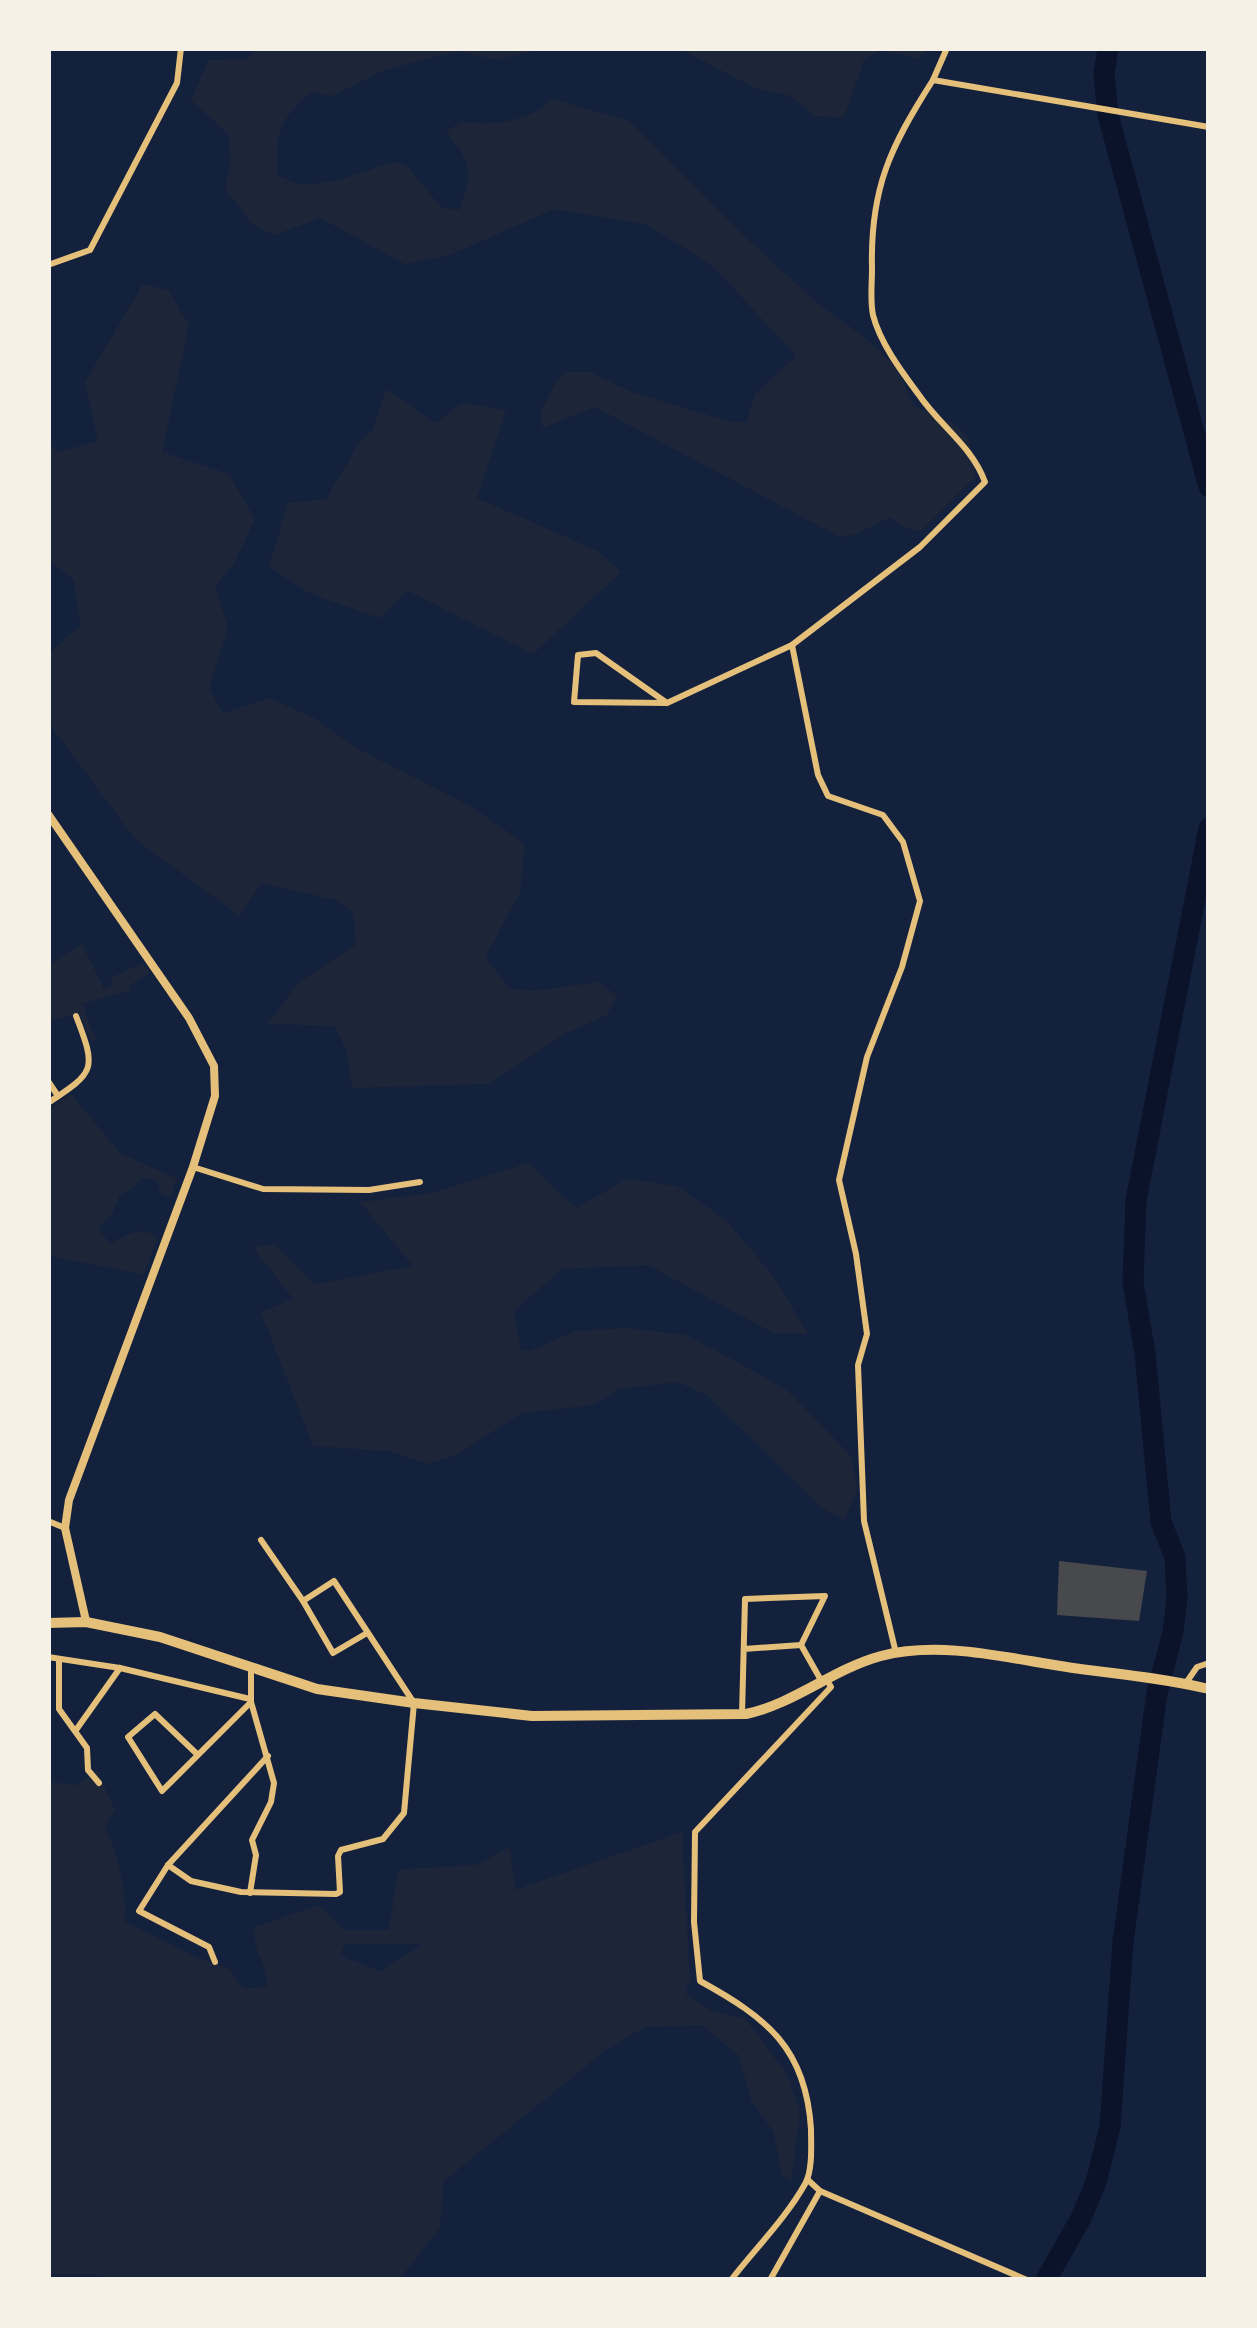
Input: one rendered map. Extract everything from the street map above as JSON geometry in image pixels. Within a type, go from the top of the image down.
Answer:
[{"type":"highway","points":[[48,1623],[86,1622],[160,1637],[317,1689],[532,1716],[742,1714],[769,1709],[875,1658],[896,1653],[956,1652],[1209,1689]]},
{"type":"street","points":[[48,265],[90,250],[159,124],[177,83],[181,48]]},
{"type":"street","points":[[667,703],[596,653],[578,655],[574,703],[667,703],[793,645],[920,547],[985,482],[977,460],[921,399],[885,343],[873,314],[871,223],[881,184],[902,128],[947,48]]},
{"type":"street","points":[[933,80],[1209,128]]},
{"type":"street","points":[[793,645],[818,776],[828,796],[883,815],[903,842],[920,901],[902,967],[867,1057],[839,1180],[867,1334],[858,1365],[864,1521],[896,1653]]},
{"type":"street","points":[[48,814],[207,1048],[214,1066],[215,1096],[193,1167],[76,1474],[64,1528],[86,1622]]},
{"type":"street","points":[[48,1103],[83,1081],[91,1054],[76,1016]]},
{"type":"street","points":[[48,1081],[58,1096]]},
{"type":"street","points":[[193,1167],[263,1189],[369,1190],[420,1182]]},
{"type":"street","points":[[48,1520],[64,1528]]},
{"type":"street","points":[[261,1540],[333,1652],[368,1633]]},
{"type":"street","points":[[169,1865],[191,1881],[250,1893],[305,1892],[306,1896],[340,1892],[341,1850],[383,1839],[404,1813],[414,1703],[334,1581],[303,1601]]},
{"type":"street","points":[[742,1714],[745,1599],[825,1596],[801,1645]]},
{"type":"street","points":[[744,1649],[801,1645]]},
{"type":"street","points":[[730,2280],[808,2180],[809,2099],[802,2071],[786,2048],[745,2006],[700,1981],[694,1922],[694,1832],[831,1687],[801,1645]]},
{"type":"street","points":[[48,1657],[120,1668],[251,1701]]},
{"type":"street","points":[[59,1658],[59,1709],[87,1748],[88,1771],[99,1783]]},
{"type":"street","points":[[1179,1682],[1209,1663]]},
{"type":"street","points":[[76,1730],[120,1668]]},
{"type":"street","points":[[250,1893],[256,1855],[252,1840],[271,1802],[274,1783],[251,1701],[251,1668]]},
{"type":"street","points":[[198,1755],[154,1714],[128,1737],[162,1790],[198,1755],[251,1701]]},
{"type":"street","points":[[215,1962],[209,1947],[140,1911],[169,1865],[268,1756]]},
{"type":"street","points":[[808,2180],[820,2191],[1027,2280]]},
{"type":"street","points":[[770,2280],[820,2191]]},
{"type":"shaded area","points":[[259,48],[543,48],[497,60],[457,51],[382,71],[333,96],[311,92],[281,128],[277,175],[300,185],[336,181],[393,162],[406,165],[441,207],[459,210],[468,168],[446,132],[462,121],[510,121],[552,99],[629,121],[744,236],[897,368],[913,406],[960,428],[970,446],[975,477],[921,531],[905,528],[890,517],[840,537],[595,407],[543,428],[540,413],[557,380],[568,372],[590,372],[632,392],[731,422],[746,422],[755,394],[796,356],[714,267],[646,224],[554,209],[450,255],[405,264],[320,218],[274,235],[252,224],[225,188],[231,160],[228,134],[191,100],[209,60],[247,59]]},
{"type":"shaded area","points":[[678,48],[929,48],[918,58],[881,50],[864,59],[844,118],[815,116],[790,96],[755,88]]},
{"type":"shaded area","points":[[143,284],[168,290],[189,325],[162,452],[229,474],[255,519],[234,564],[215,587],[228,627],[209,688],[223,713],[269,698],[469,805],[525,844],[520,893],[485,957],[509,988],[533,991],[599,982],[617,996],[607,1015],[566,1033],[488,1084],[352,1088],[346,1050],[335,1026],[268,1024],[297,984],[356,944],[353,913],[336,900],[261,883],[240,916],[136,840],[48,722],[48,655],[80,625],[74,579],[48,560],[48,440],[57,452],[98,441],[85,382]]},
{"type":"shaded area","points":[[386,389],[435,423],[462,403],[506,410],[477,498],[598,551],[621,572],[533,654],[408,591],[379,618],[309,593],[269,567],[288,503],[326,499],[373,429]]},
{"type":"shaded area","points":[[82,944],[104,989],[113,984],[110,978],[143,963],[150,973],[129,986],[130,990],[82,1004],[96,1040],[91,1041],[79,1013],[48,1021],[48,966]]},
{"type":"shaded area","points":[[71,1094],[120,1153],[177,1179],[170,1197],[161,1195],[157,1181],[142,1177],[120,1195],[111,1216],[98,1228],[110,1244],[139,1232],[158,1237],[144,1274],[48,1256],[48,1109]]},
{"type":"shaded area","points":[[528,1163],[576,1208],[627,1179],[677,1186],[726,1220],[774,1277],[808,1334],[773,1333],[648,1265],[562,1269],[514,1311],[521,1350],[530,1351],[575,1331],[628,1328],[686,1335],[788,1391],[852,1457],[857,1491],[844,1519],[821,1508],[707,1395],[678,1382],[619,1389],[593,1405],[522,1413],[456,1455],[428,1464],[389,1451],[313,1446],[261,1312],[293,1299],[253,1247],[274,1245],[315,1284],[413,1266],[360,1202],[432,1193]]},
{"type":"shaded area","points":[[97,1770],[115,1810],[105,1827],[120,1873],[124,1921],[229,1968],[243,1988],[266,1987],[255,1927],[318,1905],[344,1930],[389,1930],[398,1873],[403,1869],[476,1865],[510,1847],[515,1890],[682,1832],[687,1995],[714,2012],[745,2018],[787,2074],[800,2112],[791,2182],[781,2174],[774,2133],[751,2100],[739,2056],[702,2025],[645,2027],[607,2049],[444,2181],[440,2228],[399,2280],[119,2280],[95,2274],[48,2274],[48,1782],[78,1785]],"holes":[[[345,1944],[423,1944],[381,1971],[340,1956]]]},
{"type":"building","points":[[1059,1561],[1147,1571],[1139,1621],[1057,1615]]},
{"type":"waterway","points":[[1108,48],[1104,74],[1108,115],[1209,487]]},
{"type":"waterway","points":[[1046,2280],[1081,2218],[1110,2127],[1123,1942],[1157,1693],[1177,1598],[1175,1557],[1161,1522],[1145,1353],[1133,1283],[1136,1200],[1209,828]]}]
